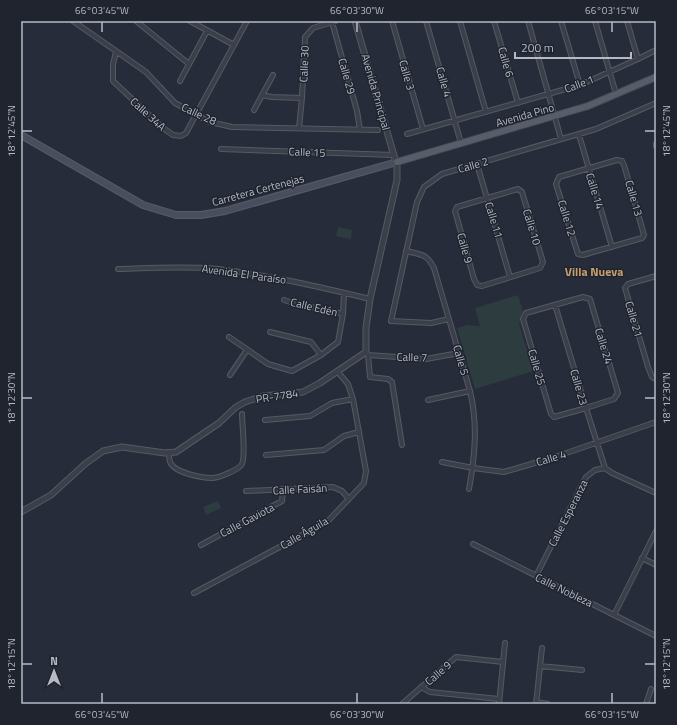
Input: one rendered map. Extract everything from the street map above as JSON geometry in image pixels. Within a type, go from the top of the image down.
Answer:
[{"type":"main road","name":"Avenida Pino","points":[[397,162],[588,106],[656,77]]},
{"type":"main road","name":"Carretera Certenejas","points":[[21,135],[143,205],[176,215],[201,215],[225,211],[397,162]]},
{"type":"street","name":"Calle 28","points":[[72,21],[146,72],[175,103],[210,122],[232,127],[378,130]]},
{"type":"street","points":[[136,21],[189,64]]},
{"type":"street","points":[[190,21],[234,45]]},
{"type":"street","name":"Calle 34A","points":[[116,52],[112,69],[113,81],[163,128],[173,135],[181,136],[186,133],[247,21]]},
{"type":"street","name":"Calle 30","points":[[299,128],[302,98],[304,37],[314,28],[336,21]]},
{"type":"street","name":"Avenida Principal","points":[[355,21],[397,162]]},
{"type":"street","name":"Calle 3","points":[[392,21],[423,130]]},
{"type":"street","name":"Calle 4","points":[[426,21],[461,143]]},
{"type":"street","points":[[460,21],[486,112]]},
{"type":"street","name":"Calle 6","points":[[494,21],[518,103]]},
{"type":"street","points":[[528,21],[561,139]]},
{"type":"street","points":[[561,21],[580,85]]},
{"type":"street","points":[[595,21],[616,94]]},
{"type":"street","points":[[627,21],[638,59]]},
{"type":"street","name":"Calle 29","points":[[332,22],[357,111],[360,130]]},
{"type":"street","points":[[180,81],[207,31]]},
{"type":"street","name":"Calle 1","points":[[407,134],[580,85],[656,50]]},
{"type":"street","points":[[254,110],[273,75]]},
{"type":"street","points":[[262,95],[272,97],[302,98]]},
{"type":"street","name":"Calle 2","points":[[449,320],[431,323],[391,321],[417,202],[424,187],[442,174],[578,135],[596,129],[656,103]]},
{"type":"street","name":"Calle 14","points":[[578,135],[612,247]]},
{"type":"street","name":"Calle 15","points":[[221,148],[394,155]]},
{"type":"street","name":"Calle 13","points":[[589,169],[617,160],[622,161],[624,165],[644,235],[642,238],[612,247]]},
{"type":"street","points":[[397,162],[397,180],[370,299],[366,328],[370,377],[388,379],[392,382],[402,445]]},
{"type":"street","name":"Calle 11","points":[[477,164],[510,277]]},
{"type":"street","name":"Calle 12","points":[[589,169],[559,178],[556,184],[578,254],[583,256],[612,247]]},
{"type":"street","name":"Calle 10","points":[[487,198],[518,189],[522,192],[543,262],[540,268],[510,277]]},
{"type":"street","name":"Calle 9","points":[[487,198],[457,207],[455,211],[474,279],[477,285],[482,286],[510,277]]},
{"type":"street","name":"Calle 5","points":[[406,251],[423,255],[429,259],[434,268],[474,407],[476,430],[473,468],[469,489]]},
{"type":"street","name":"Avenida El Paraíso","points":[[118,269],[189,267],[218,269],[302,283],[370,299]]},
{"type":"street","name":"Calle 21","points":[[656,276],[628,284],[625,288],[648,367],[652,377],[656,379]]},
{"type":"street","points":[[229,337],[268,364],[292,371],[338,342],[343,314],[344,293]]},
{"type":"street","name":"Calle 24","points":[[555,305],[583,297],[590,298],[618,393],[614,399],[586,408]]},
{"type":"street","name":"Calle Edén","points":[[284,300],[293,304],[343,314]]},
{"type":"street","name":"Calle 23","points":[[555,305],[605,468]]},
{"type":"street","name":"Calle 25","points":[[555,305],[526,313],[523,319],[551,414],[554,417],[586,408]]},
{"type":"street","points":[[270,332],[311,342],[321,354]]},
{"type":"street","points":[[230,375],[248,350]]},
{"type":"street","name":"Calle 7","points":[[367,354],[426,359],[459,353]]},
{"type":"street","name":"PR-7784","points":[[21,512],[50,495],[85,464],[103,452],[122,447],[176,452],[220,423],[236,407],[245,402],[263,396],[303,392],[367,354]]},
{"type":"street","name":"Calle Águila","points":[[194,593],[328,521],[364,483],[366,471],[353,399],[348,384],[337,371]]},
{"type":"street","points":[[428,400],[470,392]]},
{"type":"street","points":[[265,420],[310,416],[332,403],[353,399]]},
{"type":"street","points":[[169,452],[170,462],[182,472],[213,478],[235,470],[240,467],[243,460],[242,414]]},
{"type":"street","name":"Calle 4","points":[[442,462],[504,472],[598,443],[656,422]]},
{"type":"street","points":[[266,455],[324,450],[344,436],[359,432]]},
{"type":"street","points":[[605,468],[612,473],[646,487],[656,493]]},
{"type":"street","name":"Calle Esperanza","points":[[536,576],[586,477],[595,470],[605,468]]},
{"type":"street","name":"Calle Faisán","points":[[246,491],[333,487],[342,491],[349,498]]},
{"type":"street","name":"Calle Gaviota","points":[[201,545],[282,501],[283,489]]},
{"type":"street","points":[[614,615],[656,531]]},
{"type":"street","name":"Calle Nobleza","points":[[473,544],[656,636]]},
{"type":"street","points":[[642,558],[656,565]]},
{"type":"street","points":[[421,687],[430,692],[499,702],[505,643]]},
{"type":"street","points":[[542,648],[536,703],[548,704]]},
{"type":"street","name":"Calle 9","points":[[402,704],[456,657],[503,662]]},
{"type":"street","points":[[540,666],[582,670]]},
{"type":"street","points":[[646,704],[651,689]]},
{"type":"shaded area","points":[[338,227],[352,230],[351,239],[336,236]]},
{"type":"shaded area","points":[[518,295],[523,311],[519,323],[533,371],[475,389],[457,328],[468,325],[480,326],[475,308]]},
{"type":"shaded area","points":[[218,501],[221,508],[206,515],[203,507]]},
{"type":"district","name":"Villa Nueva","points":[[594,272]]}]
